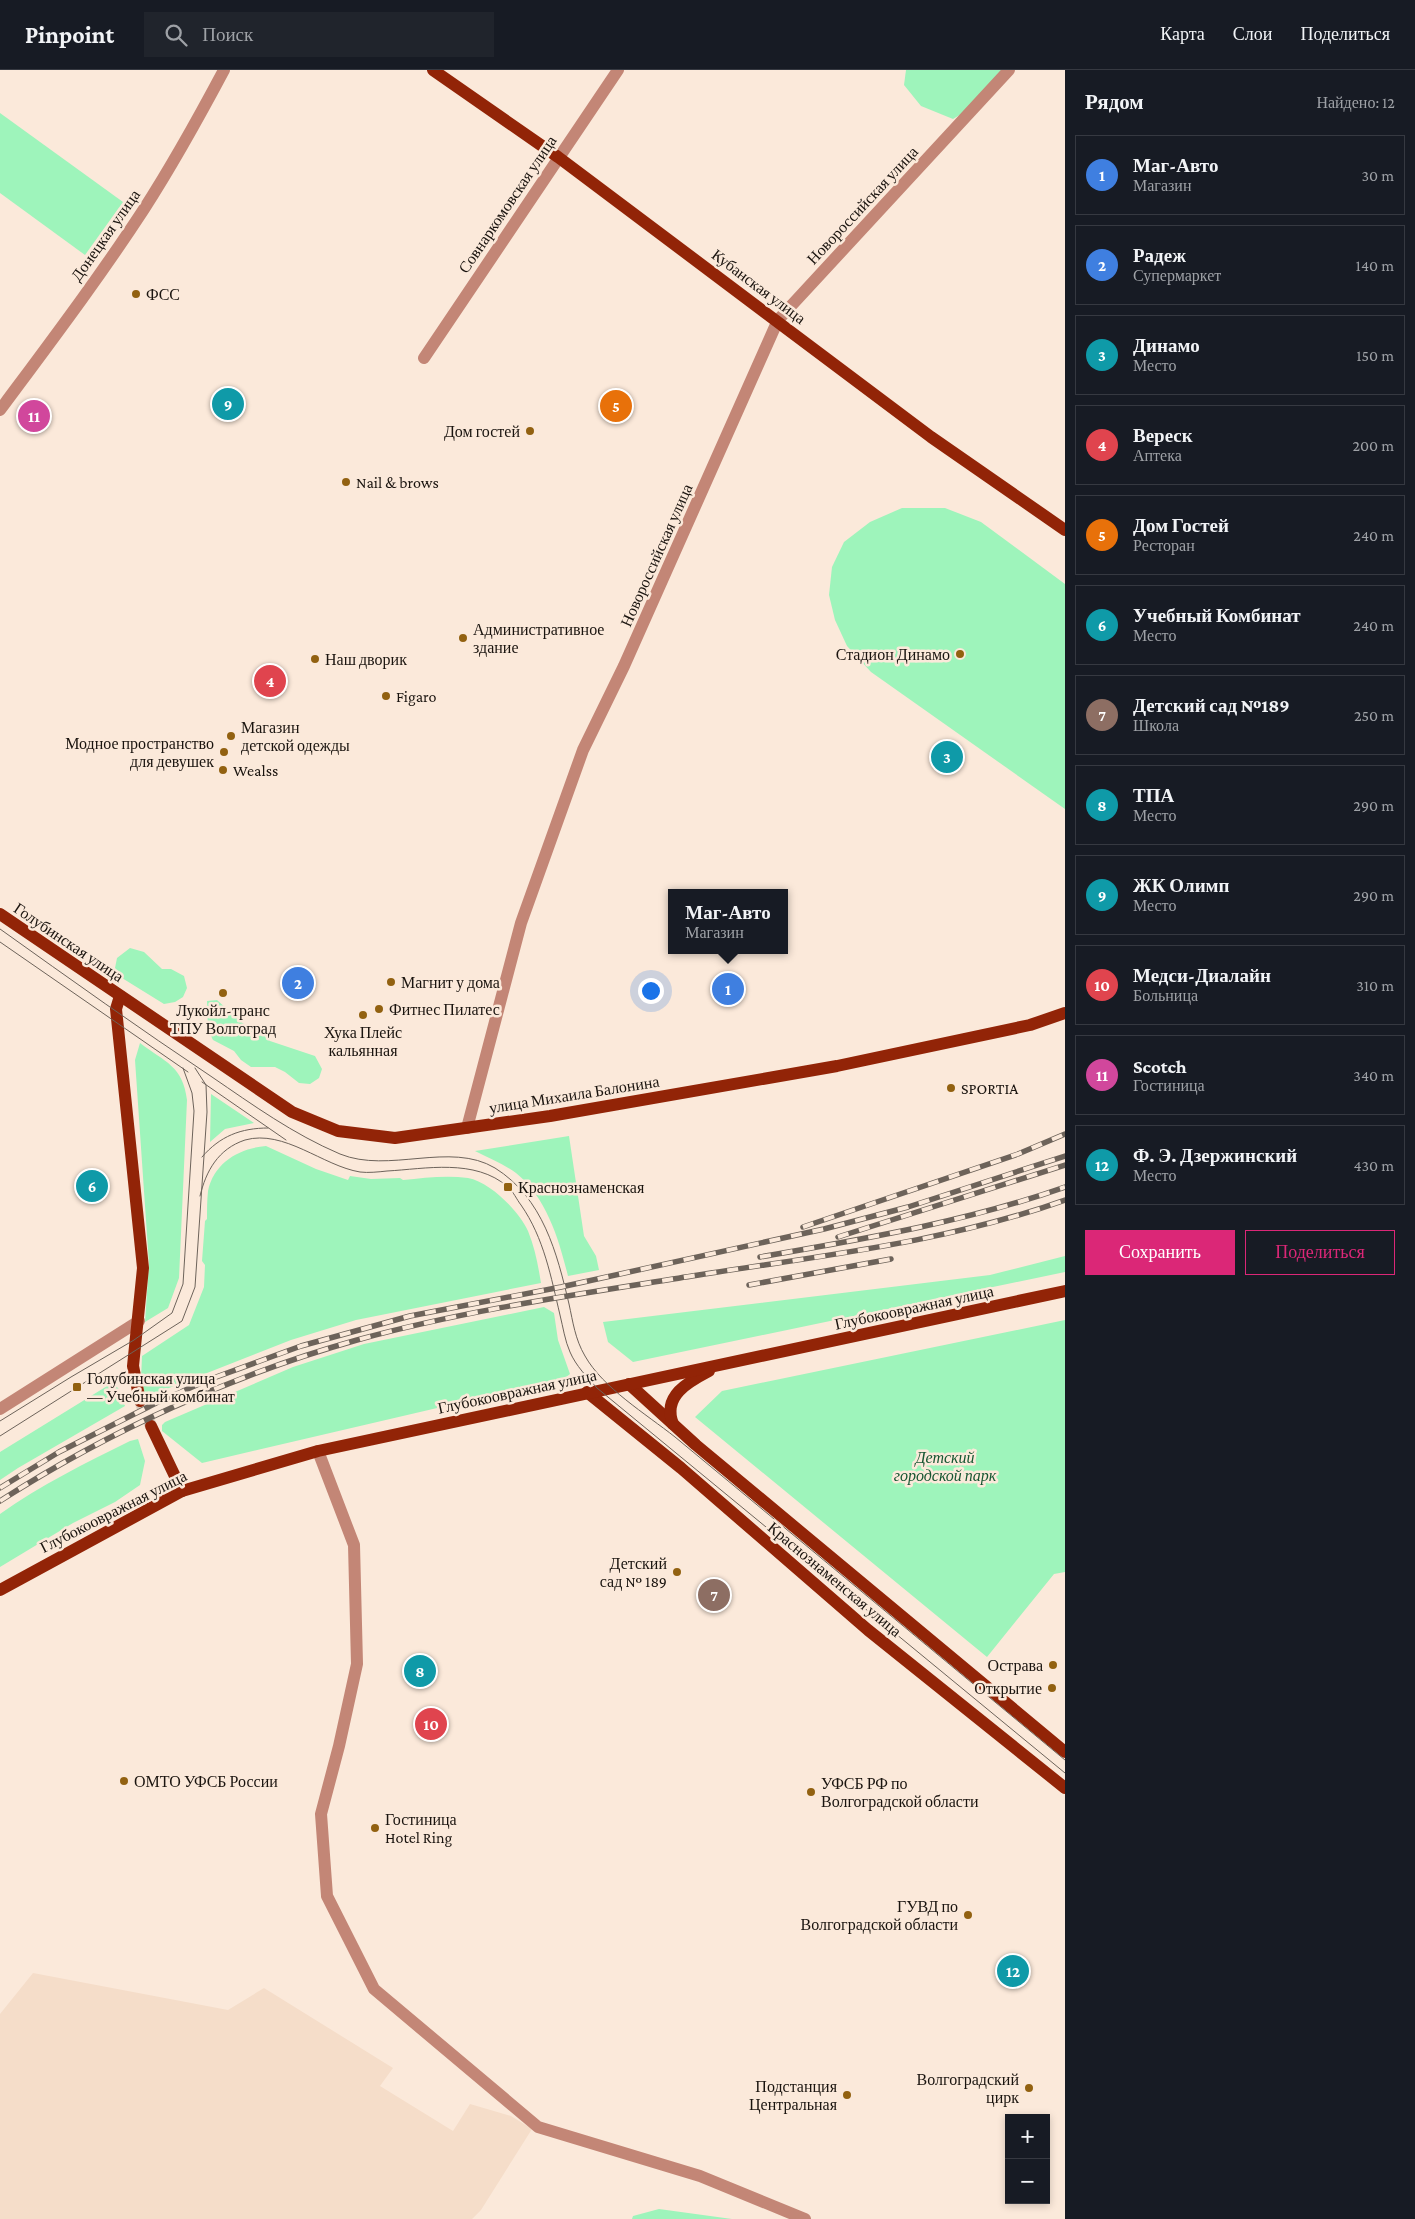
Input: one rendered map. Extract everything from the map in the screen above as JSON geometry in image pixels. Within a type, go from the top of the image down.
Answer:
[{"type":"main road","name":"Кубанская улица","points":[[433,70],[558,157],[778,320],[931,437],[1065,530]]},
{"type":"main road","name":"Голубинская улица","points":[[0,914],[120,996]]},
{"type":"main road","name":"улица Михаила Балонина","points":[[120,996],[292,1112],[338,1131],[395,1138],[467,1128],[837,1066],[1030,1025],[1065,1013]]},
{"type":"main road","points":[[120,996],[116,1004],[116,1012],[143,1268],[133,1366],[140,1401]]},
{"type":"main road","name":"Глубокоовражная улица","points":[[0,1590],[182,1491],[318,1451],[587,1392],[1065,1292]]},
{"type":"main road","points":[[673,1424],[670,1408],[677,1392],[692,1380],[721,1364]]},
{"type":"main road","name":"Краснознаменская улица","points":[[629,1384],[673,1424],[1065,1752]]},
{"type":"main road","name":"Краснознаменская улица","points":[[587,1392],[681,1468],[868,1630],[1065,1788]]},
{"type":"main road","points":[[151,1426],[182,1491]]},
{"type":"street","name":"Донецкая улица","points":[[0,410],[55,339],[144,209],[195,125],[224,70]]},
{"type":"street","name":"Совнаркомовская улица","points":[[424,358],[618,70]]},
{"type":"street","name":"Новороссийская улица","points":[[467,1128],[521,923],[583,750],[624,666],[778,320],[1009,70]]},
{"type":"street","points":[[0,1409],[139,1321]]},
{"type":"street","points":[[318,1451],[354,1545],[357,1664],[339,1746],[321,1814],[327,1896],[374,1989],[538,2127],[700,2176],[805,2219]]},
{"type":"shaded area","points":[[33,1973],[228,2010],[264,1988],[393,2068],[380,2086],[453,2131],[470,2104],[511,2116],[532,2129],[481,2210],[472,2219],[0,2219],[0,2014]]},
{"type":"green space","points":[[906,70],[1003,70],[968,110],[953,119],[921,106],[904,85]]},
{"type":"green space","points":[[0,113],[123,202],[85,255],[0,193]]},
{"type":"green space","name":"Стадион Динамо","points":[[902,508],[945,508],[981,522],[1065,584],[1065,809],[871,672],[847,646],[835,620],[829,595],[832,567],[844,542],[870,522]]},
{"type":"green space","points":[[130,948],[144,952],[162,969],[171,969],[184,976],[187,988],[183,997],[175,1002],[164,1004],[122,978],[115,968],[117,958]]},
{"type":"green space","points":[[217,1000],[251,1030],[262,1034],[270,1041],[315,1056],[322,1069],[319,1078],[310,1084],[299,1083],[275,1067],[251,1067],[241,1060],[234,1051],[213,1040],[208,1030],[207,1001]]},
{"type":"green space","points":[[140,1043],[165,1060],[177,1072],[185,1089],[187,1100],[179,1278],[168,1308],[145,1322],[149,1264],[135,1060]]},
{"type":"green space","points":[[211,1094],[254,1123],[225,1129],[210,1142]]},
{"type":"green space","points":[[569,1136],[584,1236],[596,1256],[599,1270],[568,1276],[556,1234],[544,1207],[536,1195],[516,1173],[475,1151]]},
{"type":"green space","points":[[266,1146],[316,1169],[348,1180],[350,1176],[371,1179],[400,1178],[403,1180],[452,1177],[468,1178],[477,1181],[503,1198],[524,1223],[533,1244],[541,1283],[356,1320],[291,1340],[146,1397],[141,1380],[142,1356],[189,1325],[204,1287],[205,1265],[202,1261],[208,1191],[211,1181],[216,1172],[230,1158],[256,1147]]},
{"type":"green space","points":[[1065,1256],[1065,1272],[633,1362],[608,1342],[603,1322],[990,1275]]},
{"type":"green space","points":[[544,1307],[554,1313],[558,1340],[570,1374],[565,1378],[202,1463],[162,1431],[162,1425],[165,1422],[293,1367],[364,1344]]},
{"type":"green space","name":"Детский городской парк","points":[[1065,1320],[1065,1572],[1054,1574],[987,1657],[695,1417],[722,1391]]},
{"type":"green space","points":[[112,1383],[118,1388],[125,1406],[0,1480],[0,1452]]},
{"type":"green space","points":[[138,1439],[145,1461],[140,1485],[115,1502],[73,1523],[0,1567],[0,1514],[31,1493],[64,1475],[130,1441]]},
{"type":"green space","points":[[659,2209],[732,2219],[632,2219],[633,2216]]},
{"type":"tunnel","points":[[140,1401],[151,1426]]},
{"type":"tram line","points":[[0,929],[243,1098],[290,1128],[323,1146],[340,1154],[359,1159],[379,1161],[439,1157],[459,1157],[477,1160],[495,1168],[511,1180],[525,1195],[546,1228],[559,1265],[579,1343],[585,1356],[603,1379],[626,1400],[675,1437],[1065,1760]]},
{"type":"tram line","points":[[0,942],[188,1072]]},
{"type":"tram line","points":[[0,1421],[134,1340],[172,1313],[183,1284],[194,1111],[192,1093],[183,1068]]},
{"type":"tram line","points":[[0,1436],[182,1321],[195,1287],[207,1112],[206,1085],[195,1068]]},
{"type":"tram line","points":[[202,1082],[286,1140]]},
{"type":"tram line","points":[[202,1157],[216,1144],[232,1135],[258,1128],[268,1128]]},
{"type":"tram line","points":[[200,1196],[206,1178],[220,1155],[227,1149],[245,1140],[260,1138],[289,1144],[332,1163],[360,1172],[449,1167],[481,1172],[495,1178],[512,1191],[536,1231],[550,1272],[568,1348],[579,1367],[597,1388],[1065,1773]]},
{"type":"railway","points":[[803,1227],[1018,1154],[1065,1134]]},
{"type":"railway","points":[[0,1488],[59,1452],[156,1403],[208,1380],[301,1346],[410,1316],[561,1287],[824,1229],[908,1207],[1065,1156]]},
{"type":"railway","points":[[838,1237],[1065,1165]]},
{"type":"railway","points":[[760,1257],[952,1220],[1065,1187]]},
{"type":"railway","points":[[0,1501],[84,1451],[172,1407],[264,1370],[357,1340],[481,1311],[833,1255],[927,1238],[1020,1215],[1065,1200]]},
{"type":"railway","points":[[749,1285],[891,1259]]},
{"type":"place","name":"ФСС","points":[[136,294]]},
{"type":"place","name":"ЖК Олимп","points":[[228,404]]},
{"type":"place","name":"Дом Гостей","points":[[616,406]]},
{"type":"place","name":"Scotch","points":[[34,416]]},
{"type":"place","name":"Дом гостей","points":[[530,431]]},
{"type":"place","name":"Nail & brows","points":[[346,482]]},
{"type":"place","name":"Административное здание","points":[[463,638]]},
{"type":"place","name":"Стадион Динамо","points":[[960,654]]},
{"type":"place","name":"Наш дворик","points":[[315,659]]},
{"type":"place","name":"Вереск","points":[[270,681]]},
{"type":"place","name":"Figaro","points":[[386,696]]},
{"type":"place","name":"Магазин детской одежды","points":[[231,736]]},
{"type":"place","name":"Модное пространство для девушек","points":[[224,752]]},
{"type":"place","name":"Динамо","points":[[947,757]]},
{"type":"place","name":"Wealss","points":[[223,770]]},
{"type":"place","name":"Магнит у дома","points":[[391,982]]},
{"type":"place","name":"Радеж","points":[[298,983]]},
{"type":"place","name":"Маг-Авто","points":[[728,989]]},
{"type":"place","name":"Лукойл-транс ТПУ Волгоград","points":[[223,993]]},
{"type":"place","name":"Фитнес Пилатес","points":[[379,1009]]},
{"type":"place","name":"Хука Плейс кальянная","points":[[363,1015]]},
{"type":"place","name":"SPORTIA","points":[[951,1088]]},
{"type":"place","name":"Учебный Комбинат","points":[[92,1186]]},
{"type":"place","name":"Краснознаменская","points":[[508,1187]]},
{"type":"place","name":"Голубинская улица — Учебный комбинат","points":[[77,1387]]},
{"type":"place","name":"Детский сад № 189","points":[[677,1572]]},
{"type":"place","name":"Детский сад №189","points":[[714,1595]]},
{"type":"place","name":"Острава","points":[[1053,1665]]},
{"type":"place","name":"ТПА","points":[[420,1671]]},
{"type":"place","name":"Открытие","points":[[1052,1688]]},
{"type":"place","name":"Медси-Диалайн","points":[[431,1724]]},
{"type":"place","name":"ОМТО УФСБ России","points":[[124,1781]]},
{"type":"place","name":"УФСБ РФ по Волгоградской области","points":[[811,1792]]},
{"type":"place","name":"Гостиница Hotel Ring","points":[[375,1828]]},
{"type":"place","name":"ГУВД по Волгоградской области","points":[[968,1915]]},
{"type":"place","name":"Ф. Э. Дзержинский","points":[[1013,1971]]},
{"type":"place","name":"Волгоградский цирк","points":[[1029,2088]]},
{"type":"place","name":"Подстанция Центральная","points":[[847,2095]]}]
